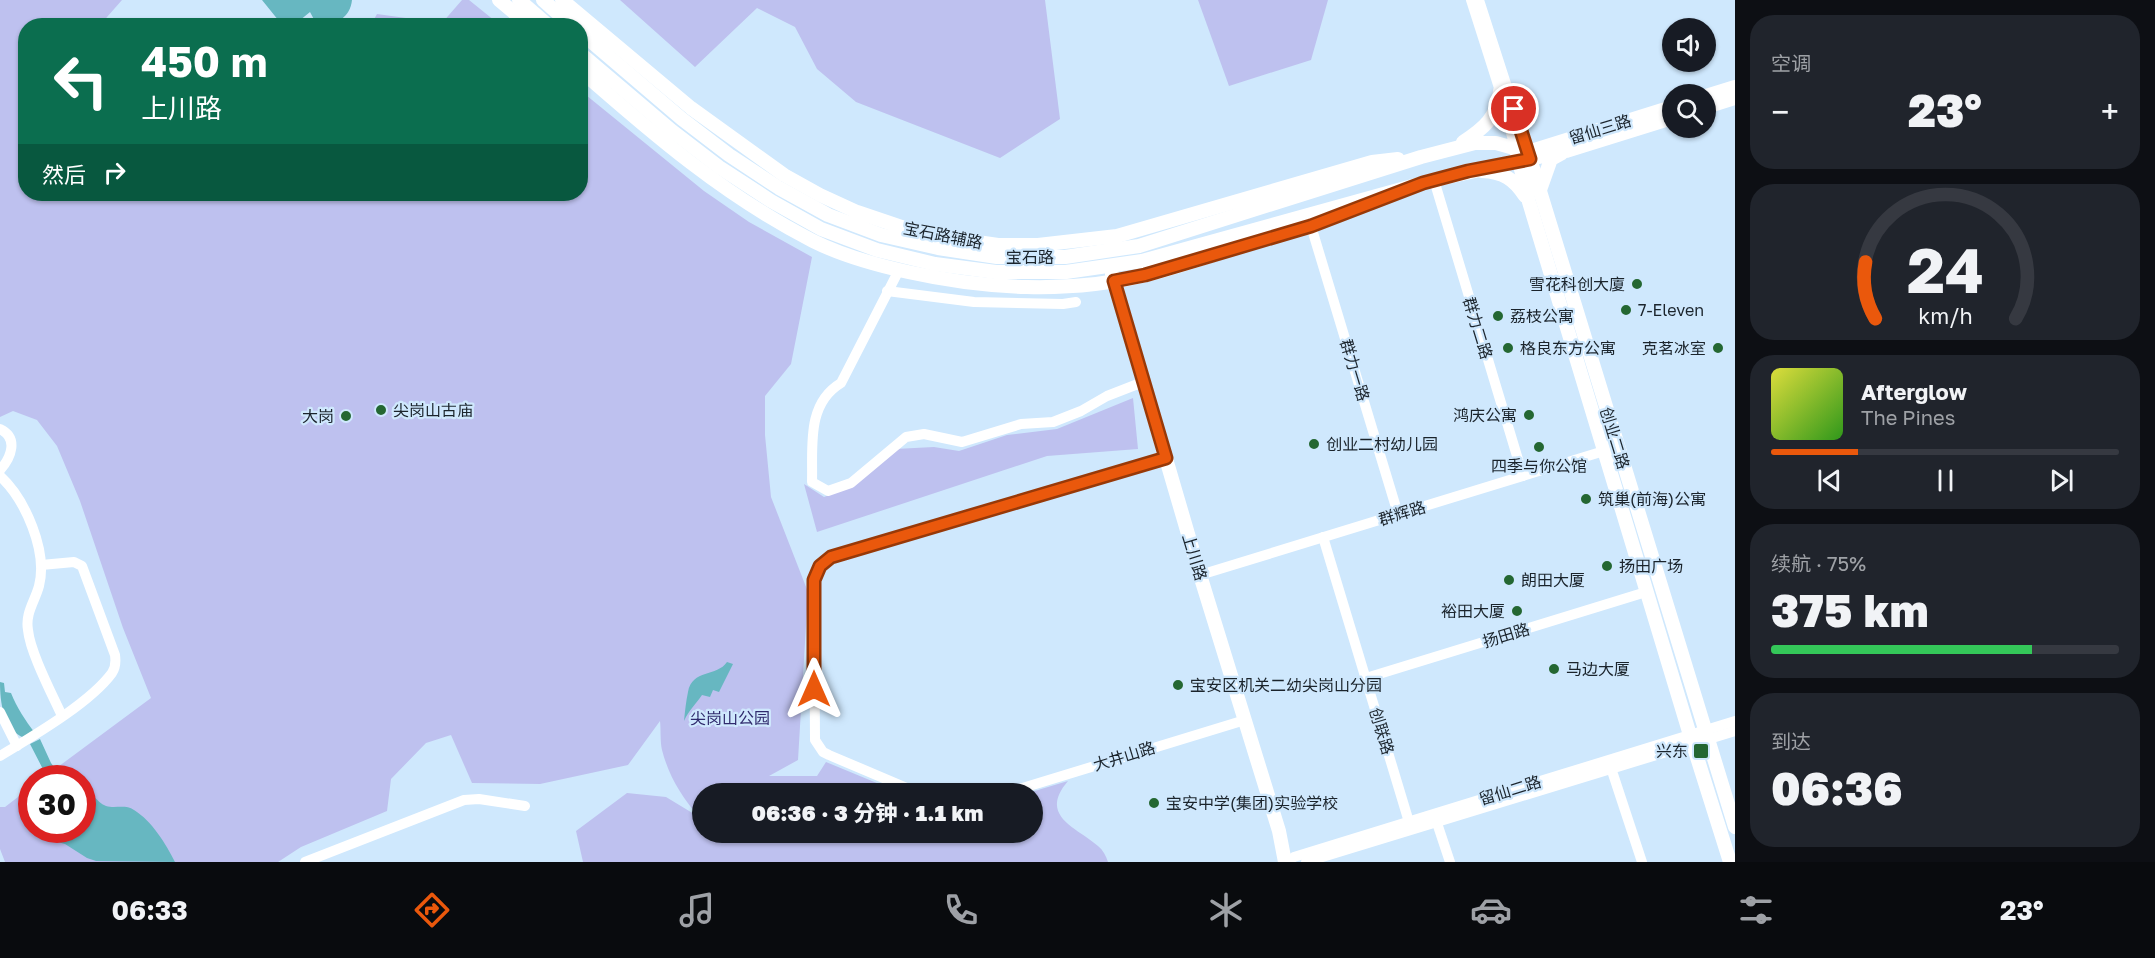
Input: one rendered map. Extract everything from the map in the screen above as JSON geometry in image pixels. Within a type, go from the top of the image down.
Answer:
[{"type":"main road","points":[[499,0],[520,18]]},
{"type":"main road","points":[[519,0],[540,18]]},
{"type":"main road","points":[[543,0],[563,18]]},
{"type":"main road","name":"宝石路辅路","points":[[562,0],[584,18]]},
{"type":"main road","name":"宝石路辅路","points":[[588,22],[691,108],[784,175],[856,212],[922,234],[998,245],[1038,245],[1098,239],[1145,229],[1372,162],[1421,158]]},
{"type":"main road","name":"宝石路","points":[[588,40],[682,119],[729,155],[779,188],[828,215],[881,235],[938,248],[997,256],[1065,257],[1139,246],[1446,150],[1489,142],[1523,155]]},
{"type":"main road","name":"宝石路","points":[[588,60],[719,168],[821,229],[877,250],[935,264],[996,272],[1066,272],[1142,261],[1523,155]]},
{"type":"main road","points":[[588,77],[663,142],[711,179],[815,242],[872,264],[933,278],[994,286],[1067,286],[1145,275],[1311,226],[1429,181]]},
{"type":"main road","points":[[1716,93],[1735,87]]},
{"type":"main road","points":[[1446,150],[1463,142],[1486,125],[1497,107],[1500,91]]},
{"type":"main road","points":[[1716,104],[1735,98]]},
{"type":"main road","name":"留仙三路","points":[[1523,155],[1662,110]]},
{"type":"main road","name":"留仙三路","points":[[1523,155],[1566,151],[1662,121]]},
{"type":"main road","points":[[1540,190],[1551,159],[1566,151]]},
{"type":"main road","name":"创业二路","points":[[1523,155],[1540,190],[1735,827]]},
{"type":"main road","name":"创业二路","points":[[1523,155],[1529,202],[1730,862]]},
{"type":"main road","name":"创业二路","points":[[1468,171],[1491,172],[1509,177],[1529,202]]},
{"type":"main road","name":"上川路","points":[[1106,252],[1200,575],[1281,838],[1286,862]]},
{"type":"street","points":[[1471,0],[1523,155]]},
{"type":"street","points":[[1479,0],[1523,155]]},
{"type":"street","name":"群力二路","points":[[1429,181],[1523,476]]},
{"type":"street","name":"群力一路","points":[[1311,226],[1398,514]]},
{"type":"street","points":[[899,270],[841,383],[828,392],[816,412],[812,482],[828,491],[852,483],[906,437],[924,434],[962,442],[1021,424],[1053,422],[1081,411],[1107,396],[1143,382]]},
{"type":"street","points":[[887,291],[974,302],[1063,304],[1076,302]]},
{"type":"street","points":[[0,429],[9,435],[12,446],[10,457],[0,470]]},
{"type":"street","name":"群辉路","points":[[1200,575],[1604,451]]},
{"type":"street","points":[[895,783],[829,755],[818,746],[814,733],[814,580],[820,566],[831,557],[1166,458]]},
{"type":"street","points":[[0,476],[13,490],[26,512],[37,543],[40,565],[39,586],[29,609],[28,632],[62,716]]},
{"type":"street","name":"创联路","points":[[1323,537],[1409,822]]},
{"type":"street","points":[[0,756],[62,716],[91,694],[112,673],[116,659],[82,567],[74,562],[40,565]]},
{"type":"street","name":"扬田路","points":[[1366,678],[1646,592]]},
{"type":"street","points":[[0,712],[16,746]]},
{"type":"street","name":"大井山路","points":[[1039,783],[1245,720]]},
{"type":"street","name":"留仙二路","points":[[1306,862],[1436,818],[1692,740],[1735,721]]},
{"type":"street","name":"留仙二路","points":[[1706,735],[1735,731]]},
{"type":"street","points":[[1614,774],[1642,862]]},
{"type":"street","points":[[305,862],[464,800],[478,799],[525,806]]},
{"type":"street","points":[[1436,818],[1450,862]]},
{"type":"street","name":"留仙二路","points":[[1286,862],[1294,857],[1409,822],[1436,818]]},
{"type":"green space","name":"尖岗山公园","points":[[0,0],[122,0],[106,18],[18,18],[18,201],[588,201],[588,97],[704,191],[749,222],[812,257],[791,364],[765,396],[765,435],[771,497],[808,592],[798,760],[769,776],[817,776],[826,762],[877,783],[692,783],[692,808],[668,769],[661,747],[660,721],[628,765],[540,784],[472,783],[451,735],[426,743],[391,779],[387,811],[301,847],[278,862],[5,862],[0,849],[0,807],[5,807],[18,797],[18,843],[96,843],[96,765],[61,765],[151,698],[123,628],[80,501],[57,446],[37,420],[13,411],[0,417]]},
{"type":"green space","points":[[462,0],[469,0],[491,18],[446,18]]},
{"type":"green space","points":[[620,0],[1045,0],[1060,119],[1000,158],[856,102],[817,69],[795,27],[757,8],[695,67]]},
{"type":"green space","points":[[1198,0],[1328,0],[1311,60],[1229,86]]},
{"type":"green space","points":[[377,14],[406,18],[375,18]]},
{"type":"green space","points":[[1133,398],[1138,449],[1047,456],[817,532],[804,484],[824,497],[854,486],[895,449],[934,447],[959,451],[1007,435],[1057,429]]},
{"type":"green space","points":[[1068,781],[1057,803],[1059,812],[1071,826],[1100,848],[1108,862],[583,862],[576,831],[627,793],[666,797],[692,813],[692,843],[1043,843],[1043,788]]},
{"type":"shaded area","points":[[262,0],[352,0],[351,7],[343,18],[313,18],[310,12],[303,18],[277,18]]},
{"type":"shaded area","points":[[727,662],[733,664],[719,692],[713,690],[710,697],[702,695],[684,721],[690,685],[699,676],[723,667]]},
{"type":"shaded area","points":[[0,682],[4,683],[5,692],[11,693],[35,733],[24,738],[11,728],[2,706]]},
{"type":"shaded area","points":[[40,739],[52,765],[41,765],[30,744]]},
{"type":"shaded area","points":[[96,799],[106,806],[127,807],[141,815],[158,833],[175,862],[96,861],[61,843],[96,843]]},
{"type":"place","name":"雪花科创大廈","points":[[1637,284]]},
{"type":"place","name":"7-Eleven","points":[[1626,310]]},
{"type":"place","name":"荔枝公寓","points":[[1498,316]]},
{"type":"place","name":"格良东方公寓","points":[[1508,348]]},
{"type":"place","name":"克茗冰室","points":[[1718,348]]},
{"type":"place","name":"尖岗山古庙","points":[[381,410]]},
{"type":"place","name":"鸿庆公寓","points":[[1529,415]]},
{"type":"place","name":"大岗","points":[[346,416]]},
{"type":"place","name":"创业二村幼儿园","points":[[1314,444]]},
{"type":"place","name":"四季与你公馆","points":[[1539,447]]},
{"type":"place","name":"筑巢(前海)公寓","points":[[1586,499]]},
{"type":"place","name":"扬田广场","points":[[1607,566]]},
{"type":"place","name":"朗田大厦","points":[[1509,580]]},
{"type":"place","name":"裕田大厦","points":[[1517,611]]},
{"type":"place","name":"马边大厦","points":[[1554,669]]},
{"type":"place","name":"宝安区机关二幼尖岗山分园","points":[[1178,685]]},
{"type":"place","name":"兴东","points":[[1701,751]]},
{"type":"place","name":"宝安中学(集团)实验学校","points":[[1154,803]]},
{"type":"route","points":[[814,689],[814,580],[820,566],[831,557],[1166,458],[1114,281],[1145,275],[1311,226],[1423,183],[1468,171],[1530,159],[1514,109]]}]
